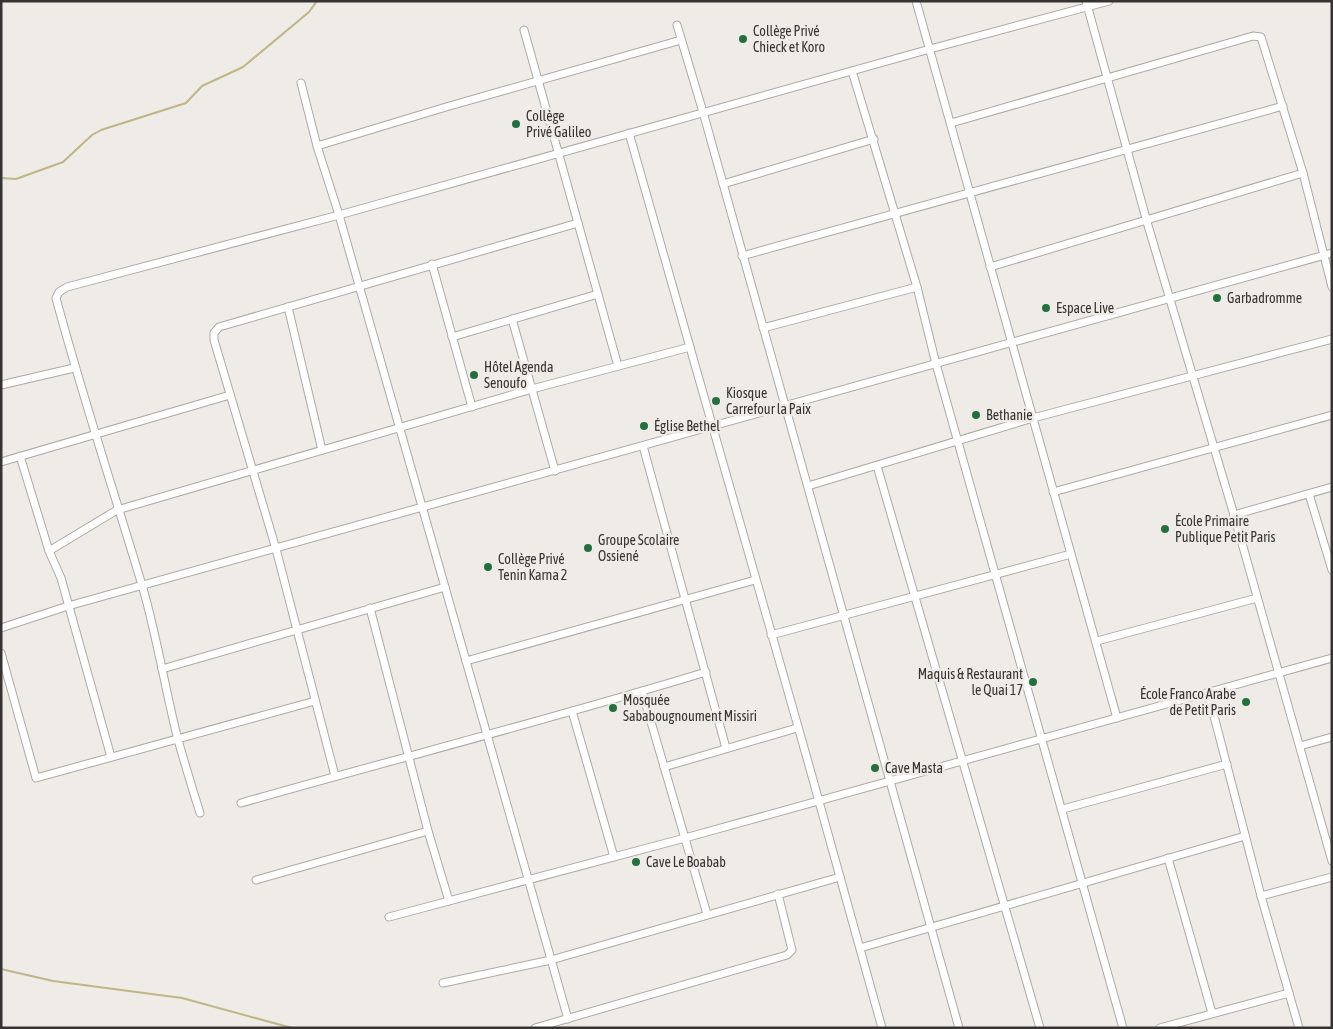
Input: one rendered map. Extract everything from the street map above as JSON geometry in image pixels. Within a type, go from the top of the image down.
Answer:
[{"type":"street","points":[[916,1],[1053,492],[1097,641],[1117,718]]},
{"type":"street","points":[[200,813],[178,740],[142,586],[117,510],[97,433],[74,368],[56,298],[59,292],[67,287],[339,215],[1087,4],[1109,1]]},
{"type":"street","points":[[1087,4],[1147,222],[1234,515],[1332,861]]},
{"type":"street","points":[[677,25],[959,1028]]},
{"type":"street","points":[[524,30],[618,366]]},
{"type":"street","points":[[951,123],[1253,36],[1261,38],[1283,106],[1332,287]]},
{"type":"street","points":[[317,146],[681,40]]},
{"type":"street","points":[[852,71],[917,287],[936,364],[997,574],[1123,1028]]},
{"type":"street","points":[[301,83],[317,146],[339,215],[568,1019]]},
{"type":"street","points":[[742,256],[895,214],[970,191],[1283,106]]},
{"type":"street","points":[[629,133],[714,426],[755,580],[882,1028]]},
{"type":"street","points":[[722,184],[874,139]]},
{"type":"street","points":[[990,267],[1147,222],[1302,174]]},
{"type":"street","points":[[335,776],[276,549],[214,340],[214,332],[219,327],[578,223]]},
{"type":"street","points":[[1,628],[68,606],[1332,253]]},
{"type":"street","points":[[432,264],[472,407]]},
{"type":"street","points":[[763,328],[917,287]]},
{"type":"street","points":[[452,337],[598,294]]},
{"type":"street","points":[[288,307],[322,450]]},
{"type":"street","points":[[512,319],[555,471]]},
{"type":"street","points":[[808,486],[959,442],[1033,418],[1332,339]]},
{"type":"street","points":[[49,551],[117,510],[252,473],[322,450],[400,429],[532,389],[690,347]]},
{"type":"street","points":[[1,385],[74,368]]},
{"type":"street","points":[[1,462],[230,395]]},
{"type":"street","points":[[1053,492],[1332,415]]},
{"type":"street","points":[[643,446],[726,748]]},
{"type":"street","points":[[20,456],[49,551],[61,578],[111,757]]},
{"type":"street","points":[[877,466],[1040,1028]]},
{"type":"street","points":[[1234,515],[1332,487]]},
{"type":"street","points":[[1309,494],[1332,570]]},
{"type":"street","points":[[771,635],[1071,554]]},
{"type":"street","points":[[466,661],[755,580]]},
{"type":"street","points":[[162,669],[445,587]]},
{"type":"street","points":[[1097,641],[1257,598]]},
{"type":"street","points":[[370,608],[428,831],[449,901]]},
{"type":"street","points":[[1,653],[36,778],[315,701]]},
{"type":"street","points":[[389,917],[819,802],[962,760],[1332,658]]},
{"type":"street","points":[[240,803],[409,755],[486,736],[706,672]]},
{"type":"street","points":[[642,691],[707,914]]},
{"type":"street","points":[[1208,693],[1261,896],[1299,1028]]},
{"type":"street","points":[[572,711],[614,857]]},
{"type":"street","points":[[664,768],[797,728]]},
{"type":"street","points":[[1300,746],[1332,737]]},
{"type":"street","points":[[1063,809],[1227,764]]},
{"type":"street","points":[[256,880],[428,831]]},
{"type":"street","points":[[860,948],[1245,836]]},
{"type":"street","points":[[1168,858],[1212,1013]]},
{"type":"street","points":[[444,983],[551,960],[840,877]]},
{"type":"street","points":[[1261,896],[1332,877]]},
{"type":"street","points":[[535,1028],[787,955],[792,950],[778,894]]},
{"type":"street","points":[[1160,1028],[1289,993]]},
{"type":"waterway","points":[[1,178],[16,179],[63,162],[92,135],[101,130],[186,103],[202,86],[243,67],[309,12],[317,1]]},
{"type":"waterway","points":[[1,969],[53,981],[182,998],[292,1028]]},
{"type":"place","name":"Collège Privé Chieck et Koro","points":[[743,39]]},
{"type":"place","name":"Collège Privé Galileo","points":[[516,124]]},
{"type":"place","name":"Garbadromme","points":[[1217,298]]},
{"type":"place","name":"Espace Live","points":[[1046,308]]},
{"type":"place","name":"Hôtel Agenda Senoufo","points":[[474,375]]},
{"type":"place","name":"Kiosque Carrefour la Paix","points":[[716,401]]},
{"type":"place","name":"Bethanie","points":[[976,415]]},
{"type":"place","name":"Église Bethel","points":[[644,426]]},
{"type":"place","name":"École Primaire Publique Petit Paris","points":[[1165,529]]},
{"type":"place","name":"Groupe Scolaire Ossiené","points":[[588,548]]},
{"type":"place","name":"Collège Privé Tenin Karna 2","points":[[488,567]]},
{"type":"place","name":"Maquis & Restaurant le Quai 17","points":[[1033,682]]},
{"type":"place","name":"École Franco Arabe de Petit Paris","points":[[1246,702]]},
{"type":"place","name":"Mosquée Sababougnoument Missiri","points":[[613,708]]},
{"type":"place","name":"Cave Masta","points":[[875,768]]},
{"type":"place","name":"Cave Le Boabab","points":[[636,862]]}]
